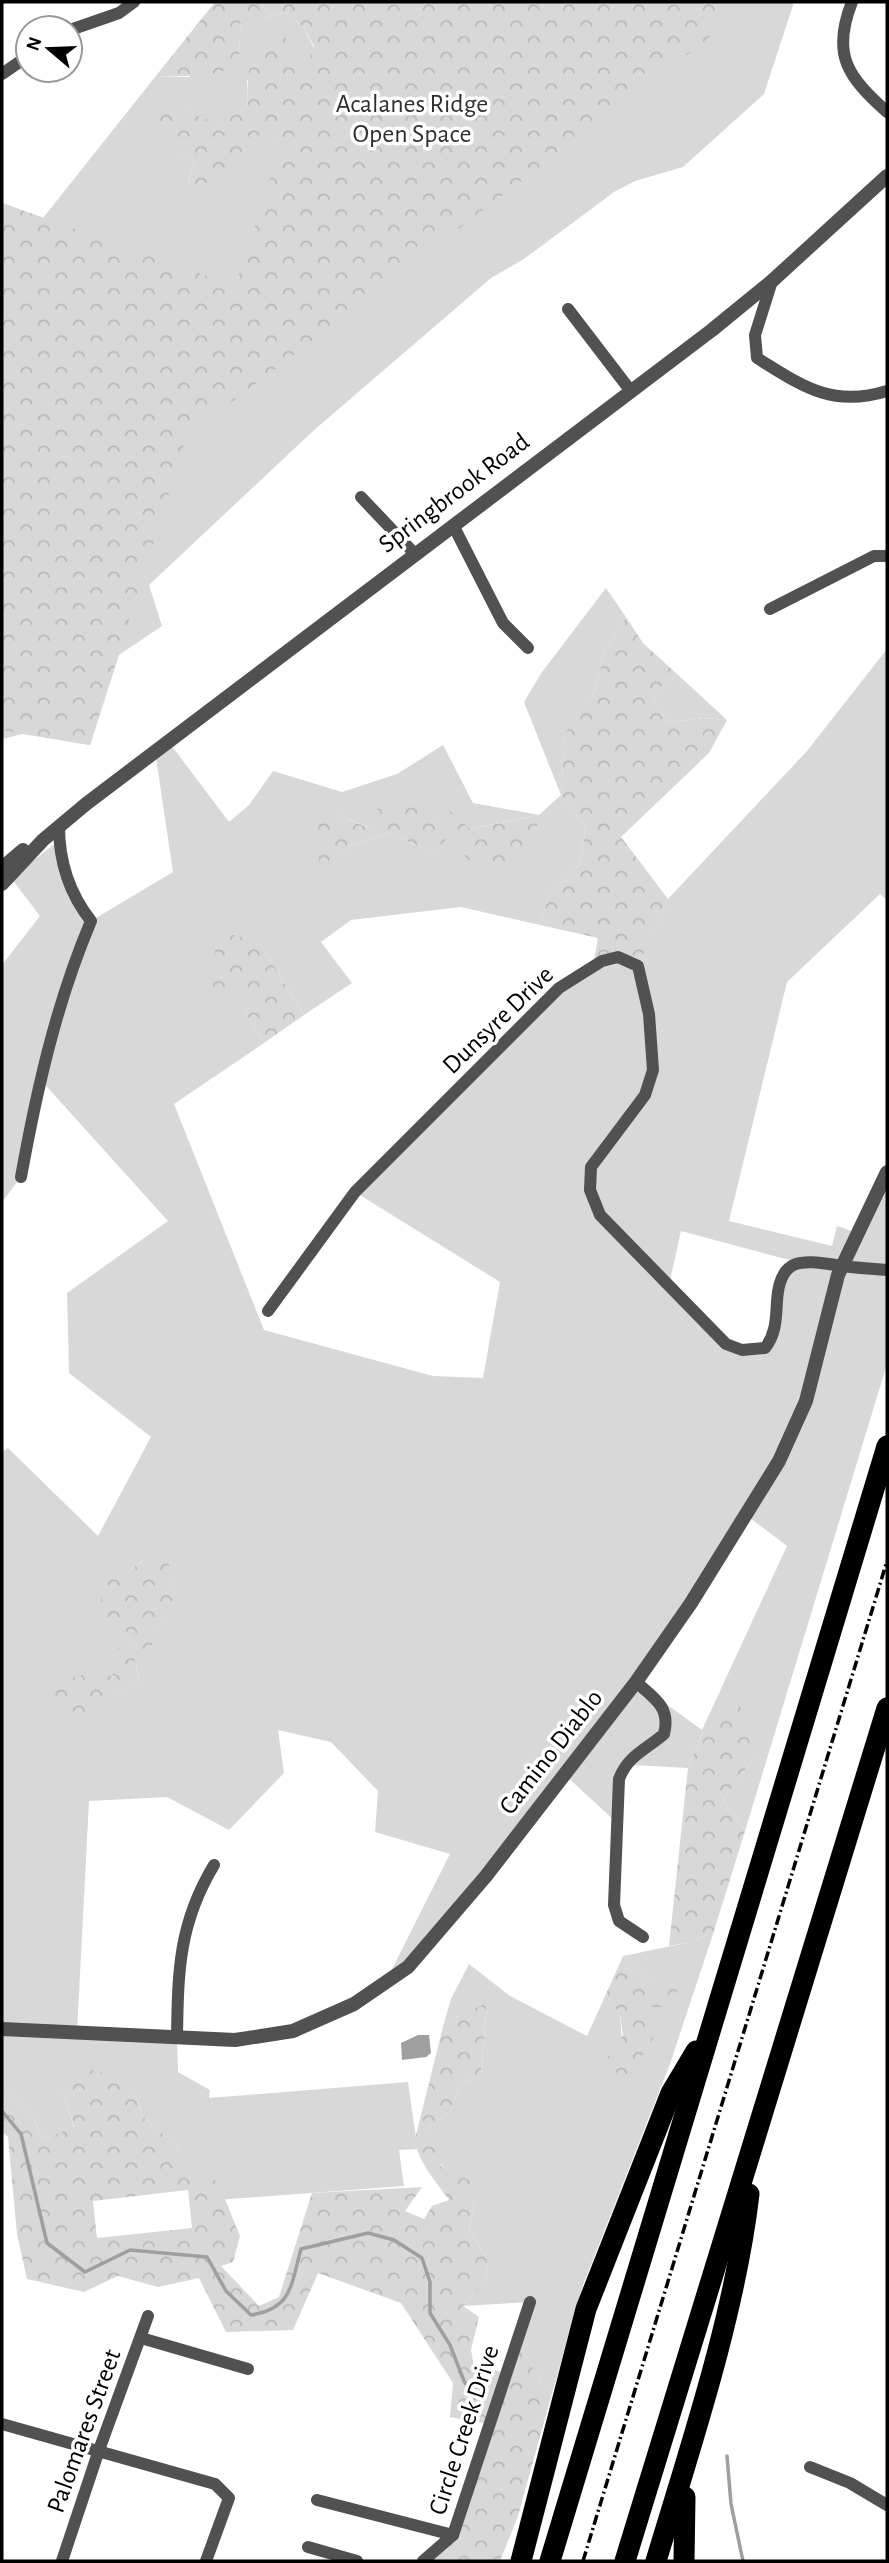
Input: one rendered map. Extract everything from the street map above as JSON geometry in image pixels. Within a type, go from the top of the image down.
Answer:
[{"type":"highway","points":[[550,2561],[887,1446]]},
{"type":"highway","points":[[625,2561],[887,1708]]},
{"type":"highway","points":[[521,2561],[579,2334],[604,2260],[671,2093],[713,2023]]},
{"type":"highway","points":[[656,2561],[699,2419],[744,2239],[755,2143]]},
{"type":"highway","points":[[684,2561],[682,2517],[699,2419]]},
{"type":"highway","points":[[508,2561],[542,2478]]},
{"type":"street","points":[[84,25],[119,13],[134,2]]},
{"type":"street","points":[[852,2],[841,42],[856,85],[887,112]]},
{"type":"street","name":"Springbrook Road","points":[[2,884],[59,826],[772,281],[887,176]]},
{"type":"street","points":[[772,281],[755,335],[757,358],[792,379],[834,398],[887,391]]},
{"type":"street","points":[[568,309],[630,390]]},
{"type":"street","points":[[361,497],[414,553]]},
{"type":"street","points":[[453,525],[503,623],[528,648]]},
{"type":"street","points":[[770,609],[874,556],[887,556]]},
{"type":"street","points":[[21,1177],[39,1078],[54,1021],[91,921],[78,905],[69,881],[59,851],[59,826]]},
{"type":"street","name":"Springbrook Road","points":[[2,865],[43,840]]},
{"type":"street","name":"Dunsyre Drive","points":[[268,1311],[355,1192],[559,988],[602,961],[618,957],[638,966],[649,1014],[653,1070],[645,1095],[591,1167],[590,1191],[600,1215],[726,1344],[742,1350],[765,1348],[773,1337],[778,1282],[788,1267],[799,1262],[818,1261],[842,1266]]},
{"type":"street","name":"Camino Diablo","points":[[2,2029],[235,2040],[293,2031],[354,2004],[408,1967],[486,1876],[636,1682],[691,1603],[784,1451],[806,1401],[817,1367],[835,1285],[842,1266],[887,1172]]},
{"type":"street","points":[[842,1266],[887,1270]]},
{"type":"street","points":[[636,1682],[664,1708],[667,1721],[664,1734],[635,1754],[625,1765],[619,1779],[614,1905],[619,1921],[643,1937]]},
{"type":"street","points":[[177,2036],[182,1939],[197,1896],[214,1865]]},
{"type":"street","name":"Circle Creek Drive","points":[[423,2561],[453,2535],[530,2302]]},
{"type":"street","name":"Palomares Street","points":[[62,2561],[148,2316]]},
{"type":"street","points":[[141,2339],[248,2369]]},
{"type":"street","points":[[2,2424],[215,2484],[229,2498],[206,2561]]},
{"type":"street","points":[[810,2466],[850,2483],[887,2505]]},
{"type":"street","points":[[317,2500],[453,2535]]},
{"type":"street","points":[[308,2547],[357,2561]]},
{"type":"green space","name":"Acalanes Ridge Open Space","points":[[215,2],[737,2],[709,38],[187,436],[90,745],[2,730],[2,203],[235,286],[283,139],[251,134],[255,158],[247,165],[225,179],[188,184],[195,160],[181,154],[161,137],[159,117],[182,107],[209,120],[230,117],[248,105],[250,66],[273,35],[289,39],[303,77],[314,46],[304,28],[288,12],[264,17],[241,17],[239,55],[219,75],[155,77]]},
{"type":"green space","name":"Acalanes Ridge Open Space","points":[[427,2],[794,2],[764,94],[683,167],[635,181],[614,192],[524,259],[491,278],[313,431],[149,585],[162,626],[119,655],[90,745],[23,734],[2,739],[2,203],[43,218],[155,77],[189,77],[239,54],[241,17],[264,17],[288,12],[304,28],[329,78],[247,80],[248,105],[223,120],[201,118],[182,107],[181,154],[195,160],[188,183],[250,133],[283,139]]},
{"type":"green space","points":[[606,588],[626,617],[604,652],[595,692],[565,734],[561,795],[524,702],[542,672]]},
{"type":"green space","points":[[626,617],[643,643],[677,674],[651,695],[668,723],[703,718],[727,720],[709,753],[621,837],[668,899],[638,966],[618,957],[593,966],[598,938],[540,925],[549,894],[580,864],[586,827],[561,795],[565,733],[595,692],[604,652]]},
{"type":"green space","points":[[887,649],[887,900],[880,894],[787,982],[729,1221],[832,1246],[837,1226],[858,1233],[887,1172],[887,1364],[745,1831],[723,1800],[754,1758],[703,1731],[688,1768],[631,1765],[619,1779],[616,1822],[565,1775],[486,1876],[385,1983],[450,1854],[375,1832],[378,1791],[331,1742],[278,1730],[284,1773],[229,1830],[167,1797],[89,1801],[77,2032],[177,2036],[178,2072],[210,2090],[209,2098],[408,2082],[416,2138],[451,2111],[459,2085],[481,2074],[487,2004],[444,2023],[451,1999],[469,1964],[510,1996],[587,2036],[606,1994],[620,2015],[625,2082],[639,2007],[662,2007],[653,1985],[623,1956],[691,1942],[714,1931],[670,2064],[583,2285],[551,2397],[517,2341],[530,2302],[463,2306],[486,2281],[487,2258],[469,2231],[475,2199],[416,2139],[417,2149],[399,2150],[404,2186],[217,2200],[176,2168],[178,2147],[143,2117],[135,2092],[63,2089],[74,2128],[43,2140],[33,2117],[2,2087],[2,1452],[8,1448],[98,1536],[151,1437],[69,1373],[67,1293],[168,1221],[39,1078],[21,1177],[2,1202],[2,965],[40,916],[11,878],[57,842],[91,921],[173,872],[155,751],[168,741],[229,822],[249,805],[273,771],[342,792],[397,774],[443,745],[473,803],[539,815],[561,795],[586,827],[580,864],[549,894],[540,925],[461,907],[351,920],[321,942],[352,983],[304,1015],[259,942],[246,1014],[264,1043],[174,1104],[264,1330],[433,1376],[483,1378],[500,1282],[355,1192],[559,988],[602,961],[638,965],[668,899],[807,751]],"holes":[[[450,812],[470,829],[538,815],[448,837],[432,853],[391,833],[351,845],[320,867],[338,815],[370,828],[432,819]],[[681,1231],[797,1262],[778,1282],[764,1348],[726,1344],[669,1285]],[[746,1515],[787,1546],[702,1730],[636,1682]],[[144,1559],[170,1579],[181,1604],[151,1632],[135,1658],[139,1681],[95,1703],[132,1647],[125,1628],[130,1571]]]},
{"type":"green space","points":[[677,674],[727,720],[703,718],[668,723],[651,695]]},
{"type":"green space","points":[[409,795],[432,819],[450,811],[470,829],[539,815],[534,844],[504,862],[477,869],[448,838],[432,853],[391,833],[351,845],[319,868],[318,816],[338,815],[369,828],[375,810]]},
{"type":"green space","points":[[218,931],[259,942],[304,1015],[264,1043],[246,1014],[249,993],[210,986]]},
{"type":"green space","points":[[168,1556],[170,1579],[182,1604],[151,1632],[153,1656],[135,1659],[139,1681],[96,1703],[93,1719],[65,1712],[49,1685],[95,1671],[114,1677],[97,1650],[132,1647],[125,1628],[108,1629],[97,1615],[107,1577],[130,1571],[144,1559]]},
{"type":"green space","points":[[740,1704],[754,1758],[723,1800],[745,1831],[714,1931],[691,1942],[669,1946],[688,1768],[703,1731]]},
{"type":"green space","points":[[623,1956],[652,1984],[675,1978],[679,1999],[662,2007],[640,2007],[655,2035],[625,2082],[605,2061],[623,2035],[620,2015],[606,1994]]},
{"type":"green space","points":[[487,2003],[481,2074],[459,2085],[451,2111],[416,2138],[434,2140],[441,2166],[473,2182],[475,2199],[469,2231],[487,2258],[486,2281],[463,2306],[479,2317],[471,2350],[474,2366],[506,2373],[517,2341],[551,2397],[518,2516],[500,2561],[423,2561],[453,2535],[489,2424],[450,2417],[453,2383],[401,2303],[318,2273],[293,2330],[226,2332],[199,2278],[158,2287],[118,2276],[84,2292],[27,2279],[17,2234],[8,2137],[2,2132],[2,2087],[33,2117],[43,2140],[74,2127],[63,2089],[68,2071],[90,2070],[112,2075],[135,2092],[143,2117],[178,2147],[177,2168],[188,2176],[215,2179],[217,2199],[225,2199],[240,2236],[233,2262],[221,2266],[259,2306],[279,2297],[312,2193],[422,2187],[405,2211],[424,2219],[432,2206],[449,2200],[424,2164],[415,2139],[444,2023]],"holes":[[[188,2190],[192,2228],[97,2238],[93,2201]]]},
{"type":"shaded area","points":[[418,2035],[429,2035],[431,2053],[426,2057],[402,2060],[401,2043]]},
{"type":"waterway","points":[[2,2111],[21,2134],[47,2243],[85,2272],[130,2250],[207,2257],[226,2291],[251,2315],[265,2312],[282,2301],[292,2284],[301,2249],[368,2233],[394,2240],[422,2258],[430,2282],[430,2313],[450,2345],[464,2381],[475,2398]]},
{"type":"waterway","points":[[727,2456],[731,2504],[743,2561]]},
{"type":"railway","points":[[583,2561],[887,1561]]}]
